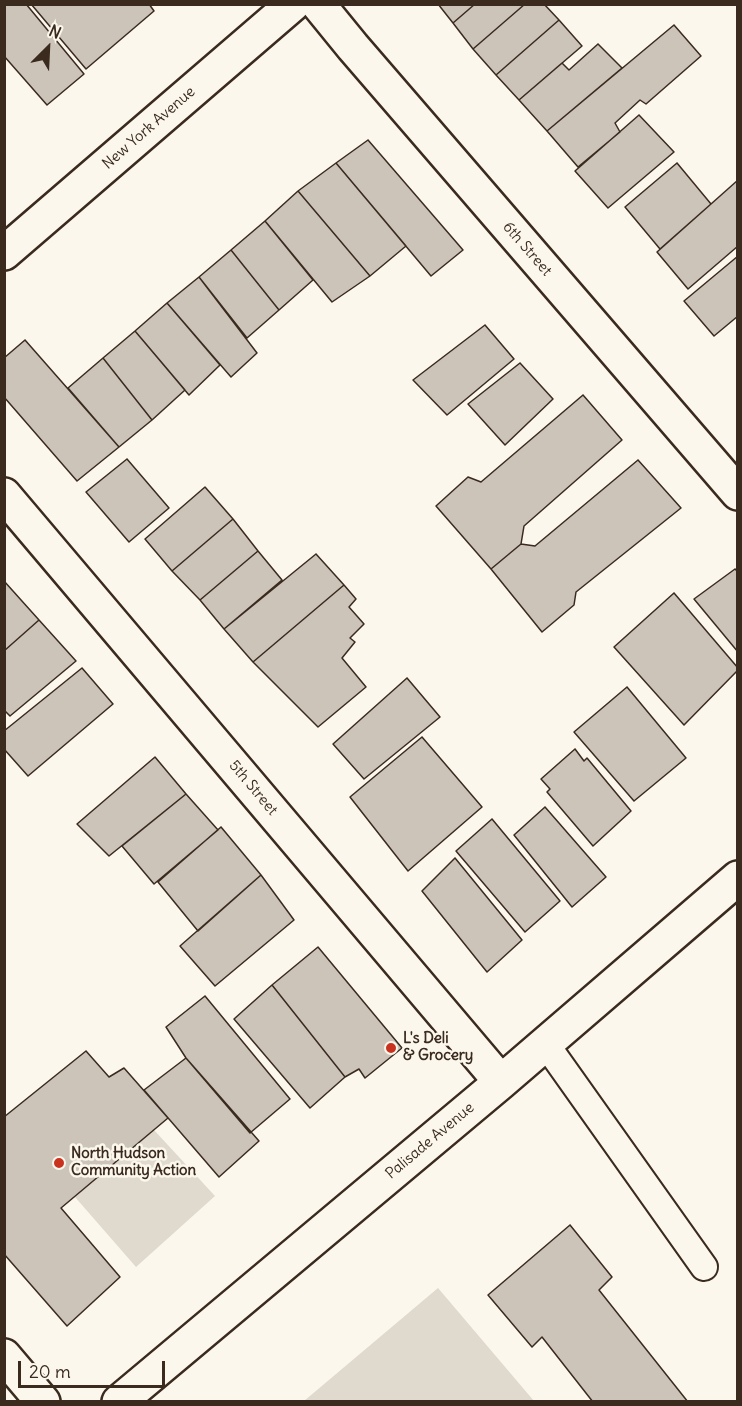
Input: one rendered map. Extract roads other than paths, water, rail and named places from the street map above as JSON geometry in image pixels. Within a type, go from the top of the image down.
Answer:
[{"type":"street","name":"New York Avenue","points":[[4,252],[293,4]]},
{"type":"street","name":"6th Street","points":[[318,4],[361,57],[738,493]]},
{"type":"street","name":"5th Street","points":[[4,495],[501,1082]]},
{"type":"street","name":"Palisade Avenue","points":[[119,1401],[501,1082],[738,878]]},
{"type":"street","points":[[4,1356],[43,1401]]},
{"type":"lane","points":[[545,1043],[704,1267]]},
{"type":"place","name":"L's Deli & Grocery","points":[[391,1048]]},
{"type":"place","name":"North Hudson Community Action","points":[[59,1163]]}]
